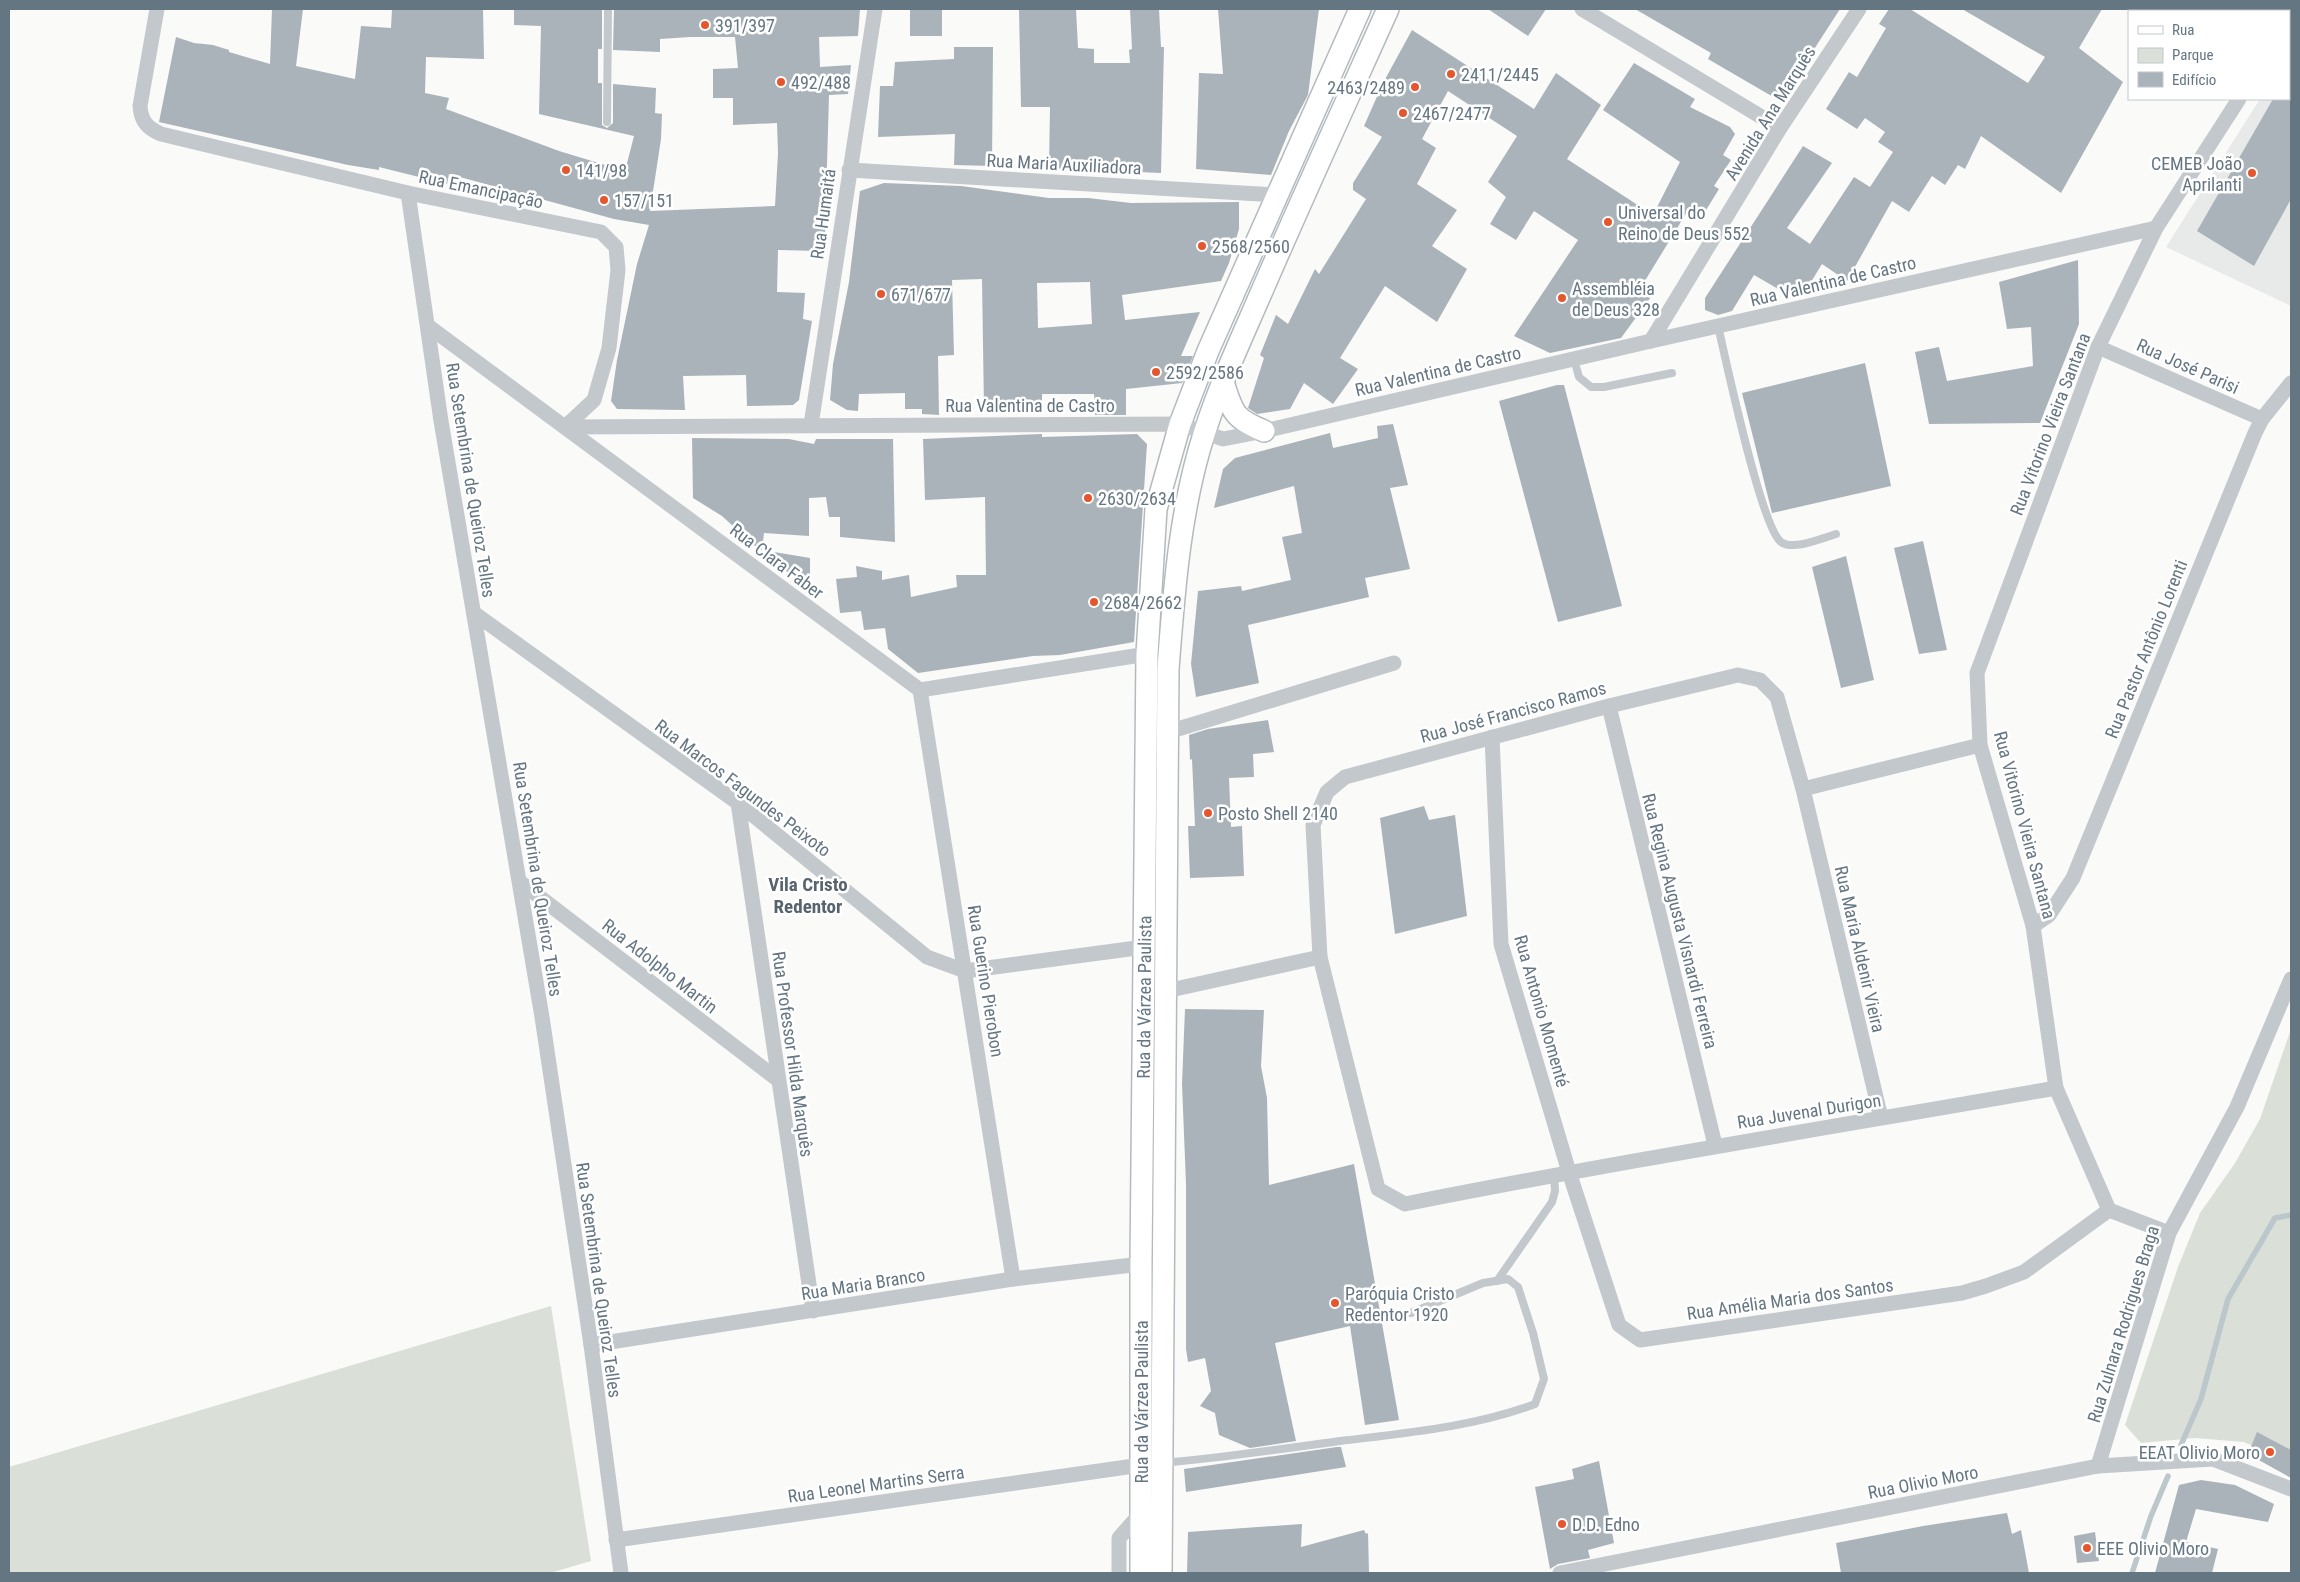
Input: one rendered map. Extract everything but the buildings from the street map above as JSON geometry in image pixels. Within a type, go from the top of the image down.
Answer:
[{"type":"main road","name":"Rua da Várzea Paulista","points":[[1141,1573],[1141,1264],[1147,654],[1156,509],[1180,424],[1208,351],[1360,9]]},
{"type":"main road","name":"Rua da Várzea Paulista","points":[[1161,1573],[1168,669],[1172,611],[1185,514],[1204,432],[1223,382],[1299,205],[1388,9]]},
{"type":"main road","points":[[1223,382],[1235,414],[1243,422],[1264,431]]},
{"type":"street","name":"Rua Emancipação","points":[[157,9],[140,106],[141,116],[146,124],[161,134],[408,193],[601,232],[616,247],[618,270],[607,357],[594,400],[565,427]]},
{"type":"street","name":"Rua Humaitá","points":[[811,425],[875,9]]},
{"type":"street","points":[[1582,9],[1780,128]]},
{"type":"street","name":"Avenida Ana Marquês","points":[[1651,341],[1780,128],[1859,9]]},
{"type":"street","points":[[2156,228],[2238,100]]},
{"type":"street","name":"Rua Maria Auxiliadora","points":[[849,170],[1277,195]]},
{"type":"street","name":"Rua Setembrina de Queiroz Telles","points":[[408,193],[441,421],[520,882],[591,1345],[622,1573]]},
{"type":"street","name":"Rua Valentina de Castro","points":[[565,427],[1180,424],[1223,438],[1264,431],[1651,341],[2156,228]]},
{"type":"street","name":"Rua Vitorino Vieira Santana","points":[[2109,1210],[2056,1088],[2033,926],[1980,745],[1977,673],[2098,347],[2156,228]]},
{"type":"street","name":"Rua Clara Faber","points":[[428,326],[920,690]]},
{"type":"street","name":"Rua José Parisi","points":[[2098,347],[2262,418]]},
{"type":"street","name":"Rua Pastor Antônio Lorenti","points":[[2033,926],[2049,914],[2073,878],[2262,418],[2291,383]]},
{"type":"street","name":"Rua Marcos Fagundes Peixoto","points":[[474,613],[738,803],[927,957],[965,972],[1144,946]]},
{"type":"street","points":[[920,690],[1147,654]]},
{"type":"street","points":[[1168,732],[1394,664]]},
{"type":"street","name":"Rua José Francisco Ramos","points":[[1561,1173],[1405,1204],[1378,1189],[1320,957],[1313,825],[1327,792],[1345,777],[1609,706],[1738,675],[1760,680],[1777,697],[1803,789]]},
{"type":"street","name":"Rua Guerino Pierobon","points":[[920,690],[1013,1279]]},
{"type":"street","name":"Rua Regina Augusta Visnardi Ferreira","points":[[1609,706],[1715,1145]]},
{"type":"street","name":"Rua Antonio Momenté","points":[[1492,737],[1500,944],[1561,1173]]},
{"type":"street","points":[[1803,789],[1980,745]]},
{"type":"street","name":"Rua Maria Aldenir Vieira","points":[[1803,789],[1881,1118]]},
{"type":"street","name":"Rua Professor Hilda Marquês","points":[[738,803],[777,1079],[813,1311]]},
{"type":"street","name":"Rua Adolpho Martin","points":[[520,882],[777,1079]]},
{"type":"street","points":[[1166,991],[1320,957]]},
{"type":"street","name":"Rua Zulnara Rodrigues Braga","points":[[2098,1466],[2169,1233],[2237,1108],[2291,979]]},
{"type":"street","name":"Rua Juvenal Durigon","points":[[1561,1173],[1715,1145],[2056,1088]]},
{"type":"street","name":"Rua Amélia Maria dos Santos","points":[[1561,1173],[1619,1325],[1640,1340],[1962,1293],[2024,1272],[2109,1210]]},
{"type":"street","points":[[2109,1210],[2169,1233]]},
{"type":"street","name":"Rua Maria Branco","points":[[591,1345],[1013,1279],[1141,1264]]},
{"type":"street","name":"Rua Olivio Moro","points":[[1560,1573],[2098,1466],[2213,1459],[2291,1489]]},
{"type":"street","name":"Rua Leonel Martins Serra","points":[[616,1540],[1141,1464]]},
{"type":"street","points":[[1118,1573],[1119,1538],[1141,1513]]},
{"type":"lane","points":[[607,122],[608,9]]},
{"type":"lane","points":[[1718,326],[1749,456],[1773,532],[1781,542],[1792,546],[1836,534]]},
{"type":"lane","points":[[1574,359],[1579,377],[1591,387],[1604,388],[1672,373]]},
{"type":"lane","points":[[1497,1280],[1552,1202],[1561,1173]]},
{"type":"lane","points":[[1162,1463],[1399,1434],[1514,1412],[1535,1404],[1544,1379],[1533,1333],[1518,1287],[1508,1279],[1483,1283],[1411,1313]]},
{"type":"shaded area","name":"CEMEB João Aprilanti","points":[[2291,50],[2291,306],[2166,247],[2259,100],[2290,100]]},
{"type":"green space","points":[[2291,1029],[2291,1456],[2287,1461],[2244,1442],[2195,1438],[2141,1443],[2125,1425],[2178,1267],[2200,1213],[2235,1163],[2260,1119]]},
{"type":"green space","points":[[551,1306],[591,1561],[550,1573],[9,1573],[9,1467]]},
{"type":"waterway","points":[[2181,1445],[2201,1399],[2228,1299],[2275,1218],[2291,1215]]},
{"type":"waterway","points":[[2132,1573],[2151,1516],[2168,1476]]},
{"type":"place","name":"391/397","points":[[705,25]]},
{"type":"place","name":"2411/2445","points":[[1451,74]]},
{"type":"place","name":"492/488","points":[[781,82]]},
{"type":"place","name":"2463/2489","points":[[1415,87]]},
{"type":"place","name":"2467/2477","points":[[1403,113]]},
{"type":"place","name":"141/98","points":[[566,170]]},
{"type":"place","name":"CEMEB João Aprilanti","points":[[2252,173]]},
{"type":"place","name":"157/151","points":[[604,200]]},
{"type":"place","name":"Universal do Reino de Deus 552","points":[[1608,222]]},
{"type":"place","name":"2568/2560","points":[[1202,246]]},
{"type":"place","name":"671/677","points":[[881,294]]},
{"type":"place","name":"Assembléia de Deus 328","points":[[1562,298]]},
{"type":"place","name":"2592/2586","points":[[1156,372]]},
{"type":"place","name":"2630/2634","points":[[1088,498]]},
{"type":"place","name":"2684/2662","points":[[1094,602]]},
{"type":"place","name":"Posto Shell 2140","points":[[1208,813]]},
{"type":"place","name":"Paróquia Cristo Redentor 1920","points":[[1335,1303]]},
{"type":"place","name":"EEAT Olivio Moro","points":[[2270,1452]]},
{"type":"place","name":"D.D. Edno","points":[[1562,1524]]},
{"type":"place","name":"EEE Olivio Moro","points":[[2087,1548]]},
{"type":"district","name":"Vila Cristo Redentor","points":[[808,895]]}]
